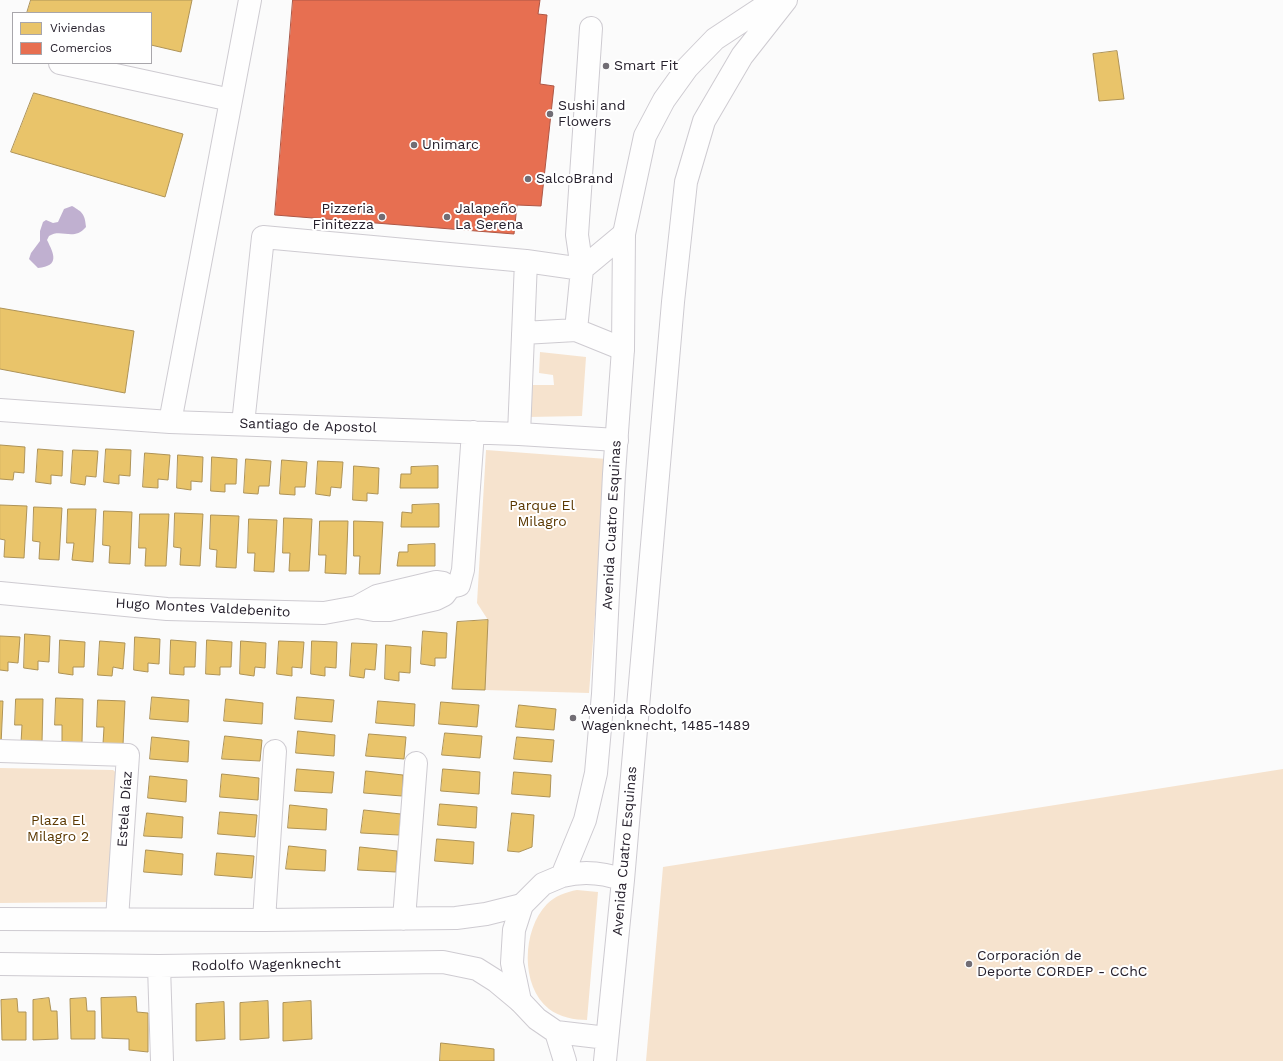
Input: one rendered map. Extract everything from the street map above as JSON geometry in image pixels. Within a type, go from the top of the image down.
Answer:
[{"type":"street","points":[[170,422],[250,0]]},
{"type":"street","name":"Avenida Cuatro Esquinas","points":[[562,876],[585,820],[596,773],[603,694],[614,474],[623,349],[624,234],[645,136],[664,100],[687,68],[715,39],[774,0]]},
{"type":"street","name":"Avenida Cuatro Esquinas","points":[[605,1061],[623,880],[673,302],[686,182],[704,121],[742,56],[786,0]]},
{"type":"street","points":[[576,330],[582,269],[577,235],[591,28]]},
{"type":"street","points":[[65,64],[231,100]]},
{"type":"street","points":[[244,424],[263,237],[526,260],[582,269],[624,234]]},
{"type":"street","points":[[519,434],[526,260]]},
{"type":"street","points":[[523,333],[576,330],[623,349]]},
{"type":"street","name":"Santiago de Apostol","points":[[0,410],[170,422],[473,432],[617,440]]},
{"type":"street","name":"Hugo Montes Valdebenito","points":[[0,593],[168,609],[324,613],[357,607],[377,596],[436,582],[443,583],[450,587],[459,585],[463,570],[473,432]]},
{"type":"street","name":"Estela Díaz","points":[[0,751],[128,755],[117,919]]},
{"type":"street","points":[[264,920],[275,751]]},
{"type":"street","points":[[404,919],[416,763]]},
{"type":"street","points":[[607,1038],[556,1032],[537,1019],[520,1000],[512,963],[514,930],[522,905],[543,884],[562,876],[587,872],[611,876],[623,880]]},
{"type":"street","points":[[0,919],[264,920],[456,918],[486,914],[522,905]]},
{"type":"street","name":"Rodolfo Wagenknecht","points":[[0,964],[159,966],[443,962],[477,969],[496,981],[520,1000]]},
{"type":"street","points":[[159,966],[162,1061]]},
{"type":"street","points":[[556,1032],[565,1061]]},
{"type":"green space","points":[[540,352],[586,357],[582,416],[528,417],[530,385],[554,385],[553,375],[539,373]]},
{"type":"green space","name":"Parque El Milagro","points":[[486,450],[607,459],[589,693],[485,690],[488,620],[477,603]]},
{"type":"green space","name":"Plaza El Milagro 2","points":[[0,768],[113,770],[119,775],[111,902],[0,903]]},
{"type":"green space","name":"Corporación de Deporte CORDEP - CChC","points":[[1283,769],[1283,1061],[646,1061],[663,867]]},
{"type":"green space","points":[[577,890],[598,892],[587,1020],[567,1018],[549,1009],[540,999],[533,987],[529,973],[529,943],[533,928],[539,915],[547,904],[557,897]]},
{"type":"shaded area","points":[[72,206],[83,214],[86,227],[77,234],[58,233],[49,236],[47,240],[53,254],[52,262],[50,265],[38,268],[29,259],[31,253],[40,241],[40,231],[43,222],[46,220],[53,223],[58,222],[64,209]]},
{"type":"building: Viviendas","points":[[31,0],[192,0],[181,52],[152,45],[152,12],[27,12]]},
{"type":"building: Viviendas","points":[[1117,51],[1124,99],[1099,101],[1093,54]]},
{"type":"building: Viviendas","points":[[34,93],[183,134],[165,197],[11,152]]},
{"type":"building: Viviendas","points":[[0,308],[134,331],[125,393],[0,369]]},
{"type":"building: Viviendas","points":[[0,445],[25,447],[24,473],[14,472],[13,480],[0,479]]},
{"type":"building: Viviendas","points":[[38,449],[63,451],[62,476],[51,475],[51,484],[36,482]]},
{"type":"building: Viviendas","points":[[106,449],[131,450],[130,476],[119,475],[119,484],[104,482]]},
{"type":"building: Viviendas","points":[[73,450],[98,451],[96,477],[86,476],[85,485],[71,483]]},
{"type":"building: Viviendas","points":[[145,453],[170,455],[168,480],[158,479],[158,488],[143,487]]},
{"type":"building: Viviendas","points":[[178,455],[203,457],[202,482],[191,481],[191,490],[177,488]]},
{"type":"building: Viviendas","points":[[212,457],[237,459],[236,484],[225,484],[225,492],[211,491]]},
{"type":"building: Viviendas","points":[[246,459],[271,461],[269,486],[259,486],[258,494],[244,493]]},
{"type":"building: Viviendas","points":[[282,460],[307,462],[305,487],[295,487],[295,495],[280,494]]},
{"type":"building: Viviendas","points":[[318,461],[343,462],[341,488],[331,487],[330,496],[316,494]]},
{"type":"building: Viviendas","points":[[354,466],[379,468],[378,494],[367,493],[367,501],[353,500]]},
{"type":"building: Viviendas","points":[[438,466],[438,488],[400,488],[401,474],[411,474],[411,467]]},
{"type":"building: Viviendas","points":[[439,504],[439,527],[401,527],[402,512],[412,513],[412,505]]},
{"type":"building: Viviendas","points":[[0,505],[27,506],[24,558],[4,557],[5,540],[0,539]]},
{"type":"building: Viviendas","points":[[34,507],[62,508],[59,560],[39,559],[40,542],[33,541]]},
{"type":"building: Viviendas","points":[[68,509],[96,509],[93,562],[72,560],[74,543],[67,543]]},
{"type":"building: Viviendas","points":[[104,511],[132,512],[130,564],[109,563],[110,546],[103,545]]},
{"type":"building: Viviendas","points":[[175,513],[203,514],[200,566],[180,565],[181,548],[174,547]]},
{"type":"building: Viviendas","points":[[140,514],[169,514],[166,566],[145,566],[146,548],[139,548]]},
{"type":"building: Viviendas","points":[[211,515],[239,516],[236,568],[216,567],[217,550],[210,549]]},
{"type":"building: Viviendas","points":[[284,518],[312,519],[309,571],[289,571],[290,553],[283,553]]},
{"type":"building: Viviendas","points":[[249,519],[277,520],[274,572],[254,571],[255,553],[248,553]]},
{"type":"building: Viviendas","points":[[320,521],[348,521],[346,574],[325,573],[326,555],[319,555]]},
{"type":"building: Viviendas","points":[[354,521],[383,522],[380,574],[359,574],[360,556],[354,556]]},
{"type":"building: Viviendas","points":[[435,544],[435,566],[397,566],[399,552],[408,552],[408,545]]},
{"type":"building: Viviendas","points":[[488,620],[485,690],[452,689],[457,622]]},
{"type":"building: Viviendas","points":[[423,631],[447,633],[446,658],[435,658],[435,666],[421,664]]},
{"type":"building: Viviendas","points":[[25,634],[50,636],[49,662],[38,661],[38,670],[24,668]]},
{"type":"building: Viviendas","points":[[0,636],[20,637],[18,663],[8,662],[8,671],[0,670]]},
{"type":"building: Viviendas","points":[[135,637],[160,639],[159,664],[148,663],[148,672],[134,670]]},
{"type":"building: Viviendas","points":[[60,640],[85,642],[84,667],[73,667],[73,675],[59,673]]},
{"type":"building: Viviendas","points":[[171,640],[196,642],[195,667],[184,667],[184,675],[170,674]]},
{"type":"building: Viviendas","points":[[207,640],[232,642],[231,667],[220,667],[220,675],[206,674]]},
{"type":"building: Viviendas","points":[[100,641],[125,643],[123,669],[113,667],[112,676],[98,675]]},
{"type":"building: Viviendas","points":[[241,641],[266,643],[265,668],[255,667],[254,676],[240,674]]},
{"type":"building: Viviendas","points":[[279,641],[304,642],[302,668],[292,667],[292,676],[277,674]]},
{"type":"building: Viviendas","points":[[312,641],[337,642],[336,668],[325,667],[325,676],[311,674]]},
{"type":"building: Viviendas","points":[[352,643],[377,644],[375,670],[365,669],[364,678],[350,676]]},
{"type":"building: Viviendas","points":[[386,645],[411,647],[410,673],[399,672],[399,681],[385,679]]},
{"type":"building: Viviendas","points":[[152,697],[189,700],[188,722],[150,719]]},
{"type":"building: Viviendas","points":[[297,697],[334,700],[332,722],[295,719]]},
{"type":"building: Viviendas","points":[[56,698],[83,699],[82,743],[62,742],[62,725],[55,725]]},
{"type":"building: Viviendas","points":[[16,699],[43,699],[42,743],[21,743],[22,725],[15,725]]},
{"type":"building: Viviendas","points":[[226,699],[263,703],[262,724],[224,721]]},
{"type":"building: Viviendas","points":[[98,700],[125,701],[123,745],[103,744],[104,727],[97,727]]},
{"type":"building: Viviendas","points":[[0,701],[3,701],[1,745],[0,745]]},
{"type":"building: Viviendas","points":[[378,701],[415,704],[414,726],[376,723]]},
{"type":"building: Viviendas","points":[[441,702],[479,705],[477,727],[439,724]]},
{"type":"building: Viviendas","points":[[519,705],[556,709],[554,730],[516,727]]},
{"type":"building: Viviendas","points":[[298,731],[335,735],[334,756],[296,753]]},
{"type":"building: Viviendas","points":[[445,733],[482,736],[480,758],[442,755]]},
{"type":"building: Viviendas","points":[[369,734],[406,737],[404,759],[366,756]]},
{"type":"building: Viviendas","points":[[225,736],[262,740],[260,761],[222,759]]},
{"type":"building: Viviendas","points":[[152,737],[189,741],[188,762],[150,759]]},
{"type":"building: Viviendas","points":[[517,737],[554,740],[552,762],[514,759]]},
{"type":"building: Viviendas","points":[[297,769],[334,772],[332,793],[295,791]]},
{"type":"building: Viviendas","points":[[443,769],[480,772],[479,794],[441,791]]},
{"type":"building: Viviendas","points":[[366,771],[403,775],[402,796],[364,793]]},
{"type":"building: Viviendas","points":[[514,772],[551,775],[550,797],[512,794]]},
{"type":"building: Viviendas","points":[[222,774],[259,778],[258,800],[220,797]]},
{"type":"building: Viviendas","points":[[150,776],[187,780],[186,802],[148,798]]},
{"type":"building: Viviendas","points":[[440,804],[477,807],[476,828],[438,825]]},
{"type":"building: Viviendas","points":[[290,805],[327,809],[326,830],[288,828]]},
{"type":"building: Viviendas","points":[[364,810],[401,814],[399,835],[361,833]]},
{"type":"building: Viviendas","points":[[220,812],[257,815],[255,837],[218,834]]},
{"type":"building: Viviendas","points":[[147,813],[183,817],[182,838],[144,836]]},
{"type":"building: Viviendas","points":[[512,813],[534,815],[532,847],[519,852],[508,851]]},
{"type":"building: Viviendas","points":[[437,839],[474,842],[473,864],[435,861]]},
{"type":"building: Viviendas","points":[[289,846],[326,850],[325,871],[286,869]]},
{"type":"building: Viviendas","points":[[360,847],[397,851],[396,872],[358,870]]},
{"type":"building: Viviendas","points":[[146,850],[183,854],[182,875],[144,872]]},
{"type":"building: Viviendas","points":[[217,853],[254,856],[252,878],[215,875]]},
{"type":"building: Viviendas","points":[[136,997],[137,1012],[148,1013],[148,1052],[129,1050],[129,1039],[102,1038],[101,998]]},
{"type":"building: Viviendas","points":[[49,998],[51,1011],[57,1011],[58,1039],[33,1040],[33,1000]]},
{"type":"building: Viviendas","points":[[86,998],[87,1011],[95,1011],[95,1039],[71,1039],[70,999]]},
{"type":"building: Viviendas","points":[[17,999],[18,1012],[26,1012],[26,1040],[2,1040],[1,1000]]},
{"type":"building: Viviendas","points":[[268,1001],[269,1038],[240,1040],[240,1003]]},
{"type":"building: Viviendas","points":[[311,1001],[312,1039],[283,1041],[283,1003]]},
{"type":"building: Viviendas","points":[[224,1002],[225,1039],[196,1041],[196,1004]]},
{"type":"building: Viviendas","points":[[441,1043],[494,1049],[494,1061],[440,1061]]},
{"type":"building: Comercios","name":"Unimarc","points":[[293,0],[540,0],[538,14],[547,15],[540,84],[554,86],[541,206],[517,205],[514,234],[275,215]]},
{"type":"place","name":"Smart Fit","points":[[606,66]]},
{"type":"place","name":"Sushi and Flowers","points":[[550,114]]},
{"type":"place","name":"Unimarc","points":[[414,145]]},
{"type":"place","name":"SalcoBrand","points":[[528,179]]},
{"type":"place","name":"Pizzeria Finitezza","points":[[382,217]]},
{"type":"place","name":"Jalapeño La Serena","points":[[447,217]]},
{"type":"place","name":"Avenida Rodolfo Wagenknecht, 1485-1489","points":[[573,718]]},
{"type":"place","name":"Corporación de Deporte CORDEP - CChC","points":[[969,964]]}]
